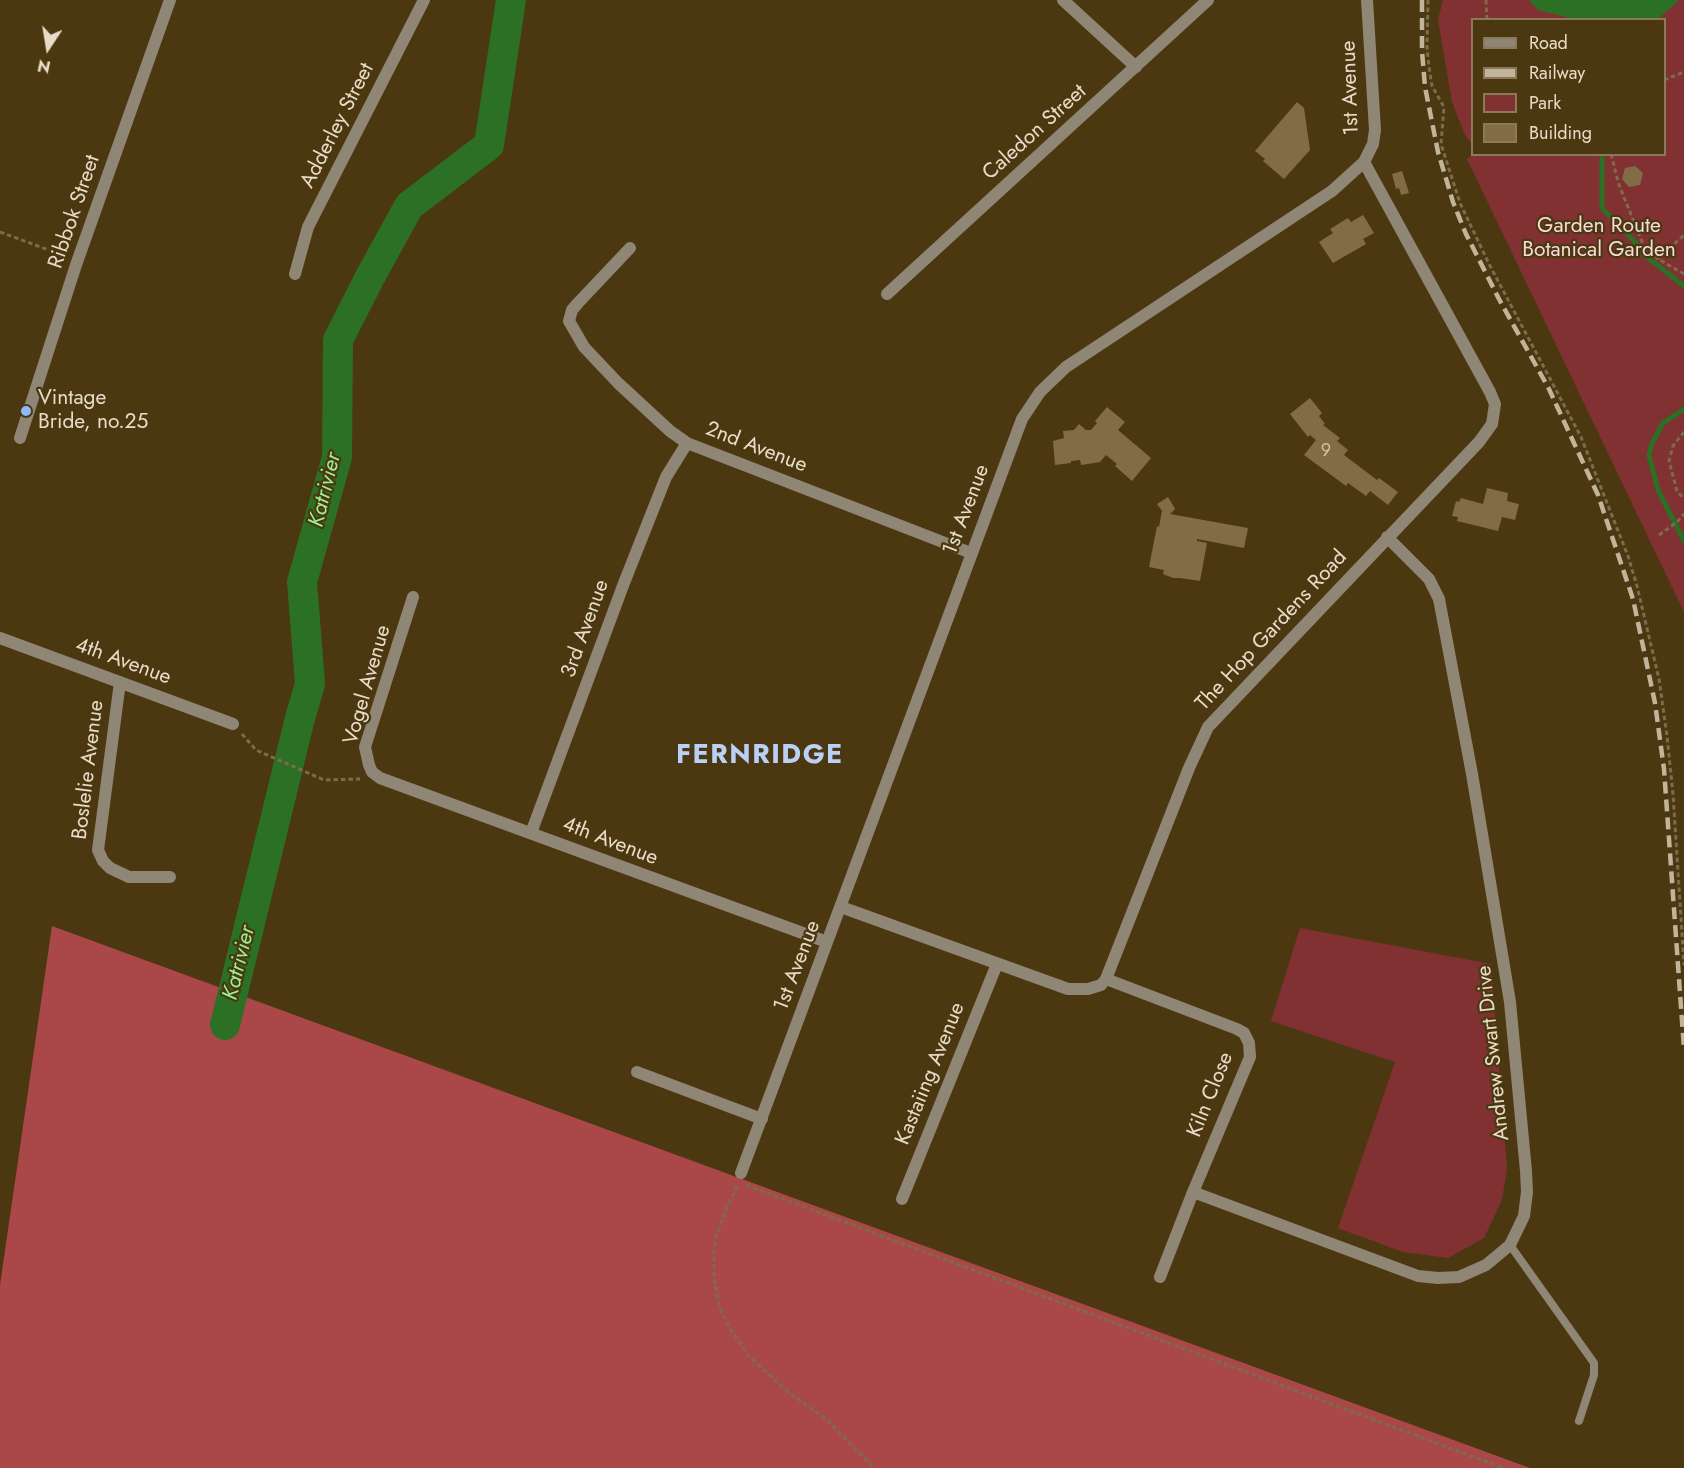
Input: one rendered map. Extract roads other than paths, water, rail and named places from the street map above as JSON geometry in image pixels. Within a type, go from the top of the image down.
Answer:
[{"type":"street","name":"Ribbok Street","points":[[20,438],[78,260],[170,0]]},
{"type":"street","name":"Adderley Street","points":[[295,274],[308,227],[424,0]]},
{"type":"street","points":[[1063,0],[1136,67]]},
{"type":"street","name":"Caledon Street","points":[[887,294],[1208,0]]},
{"type":"street","name":"1st Avenue","points":[[741,1173],[1022,418],[1050,381],[1066,367],[1332,190],[1364,162],[1375,130],[1367,0]]},
{"type":"street","name":"The Hop Gardens Road","points":[[1106,979],[1189,768],[1208,727],[1487,434],[1492,424],[1495,404],[1364,162]]},
{"type":"street","name":"2nd Avenue","points":[[630,248],[572,310],[569,321],[584,347],[618,383],[670,431],[687,443],[971,553]]},
{"type":"street","name":"3rd Avenue","points":[[531,833],[666,477],[687,443]]},
{"type":"street","name":"Andrew Swart Drive","points":[[1193,1192],[1418,1276],[1438,1278],[1459,1276],[1486,1265],[1510,1245],[1524,1216],[1527,1192],[1526,1171],[1510,1002],[1472,774],[1436,589],[1387,537]]},
{"type":"street","name":"Vogel Avenue","points":[[380,778],[372,772],[365,747],[413,597]]},
{"type":"street","name":"4th Avenue","points":[[0,638],[232,724]]},
{"type":"street","name":"Boslelie Avenue","points":[[120,682],[98,850],[103,861],[110,868],[129,877],[170,877]]},
{"type":"street","name":"4th Avenue","points":[[380,778],[827,942]]},
{"type":"street","points":[[841,907],[1068,989],[1083,990],[1095,987],[1101,985],[1106,979]]},
{"type":"street","name":"Kastaiing Avenue","points":[[902,1199],[997,964]]},
{"type":"street","name":"Kiln Close","points":[[1106,979],[1237,1029],[1248,1038],[1250,1057],[1160,1277]]},
{"type":"street","points":[[637,1072],[762,1119]]},
{"type":"lane","points":[[1510,1245],[1594,1362],[1594,1375],[1579,1421]]},
{"type":"waterway","name":"Katrivier","points":[[225,1025],[310,684],[302,582],[337,457],[338,340],[409,206],[489,145],[511,0]]},
{"type":"waterway","points":[[1602,156],[1602,208],[1635,242],[1643,254],[1684,286]]},
{"type":"waterway","points":[[1684,409],[1663,423],[1652,443],[1649,455],[1658,490],[1684,541]]},
{"type":"railway","points":[[1422,0],[1425,87],[1438,152],[1453,202],[1466,234],[1499,299],[1549,389],[1598,495],[1633,599],[1655,703],[1664,769],[1684,1049]]},
{"type":"place","name":"Vintage Bride, no.25","points":[[26,411]]},
{"type":"district","name":"FERNRIDGE","points":[[760,756]]},
{"type":"park label","name":"Garden Route Botanical Garden","points":[[1599,239]]}]
